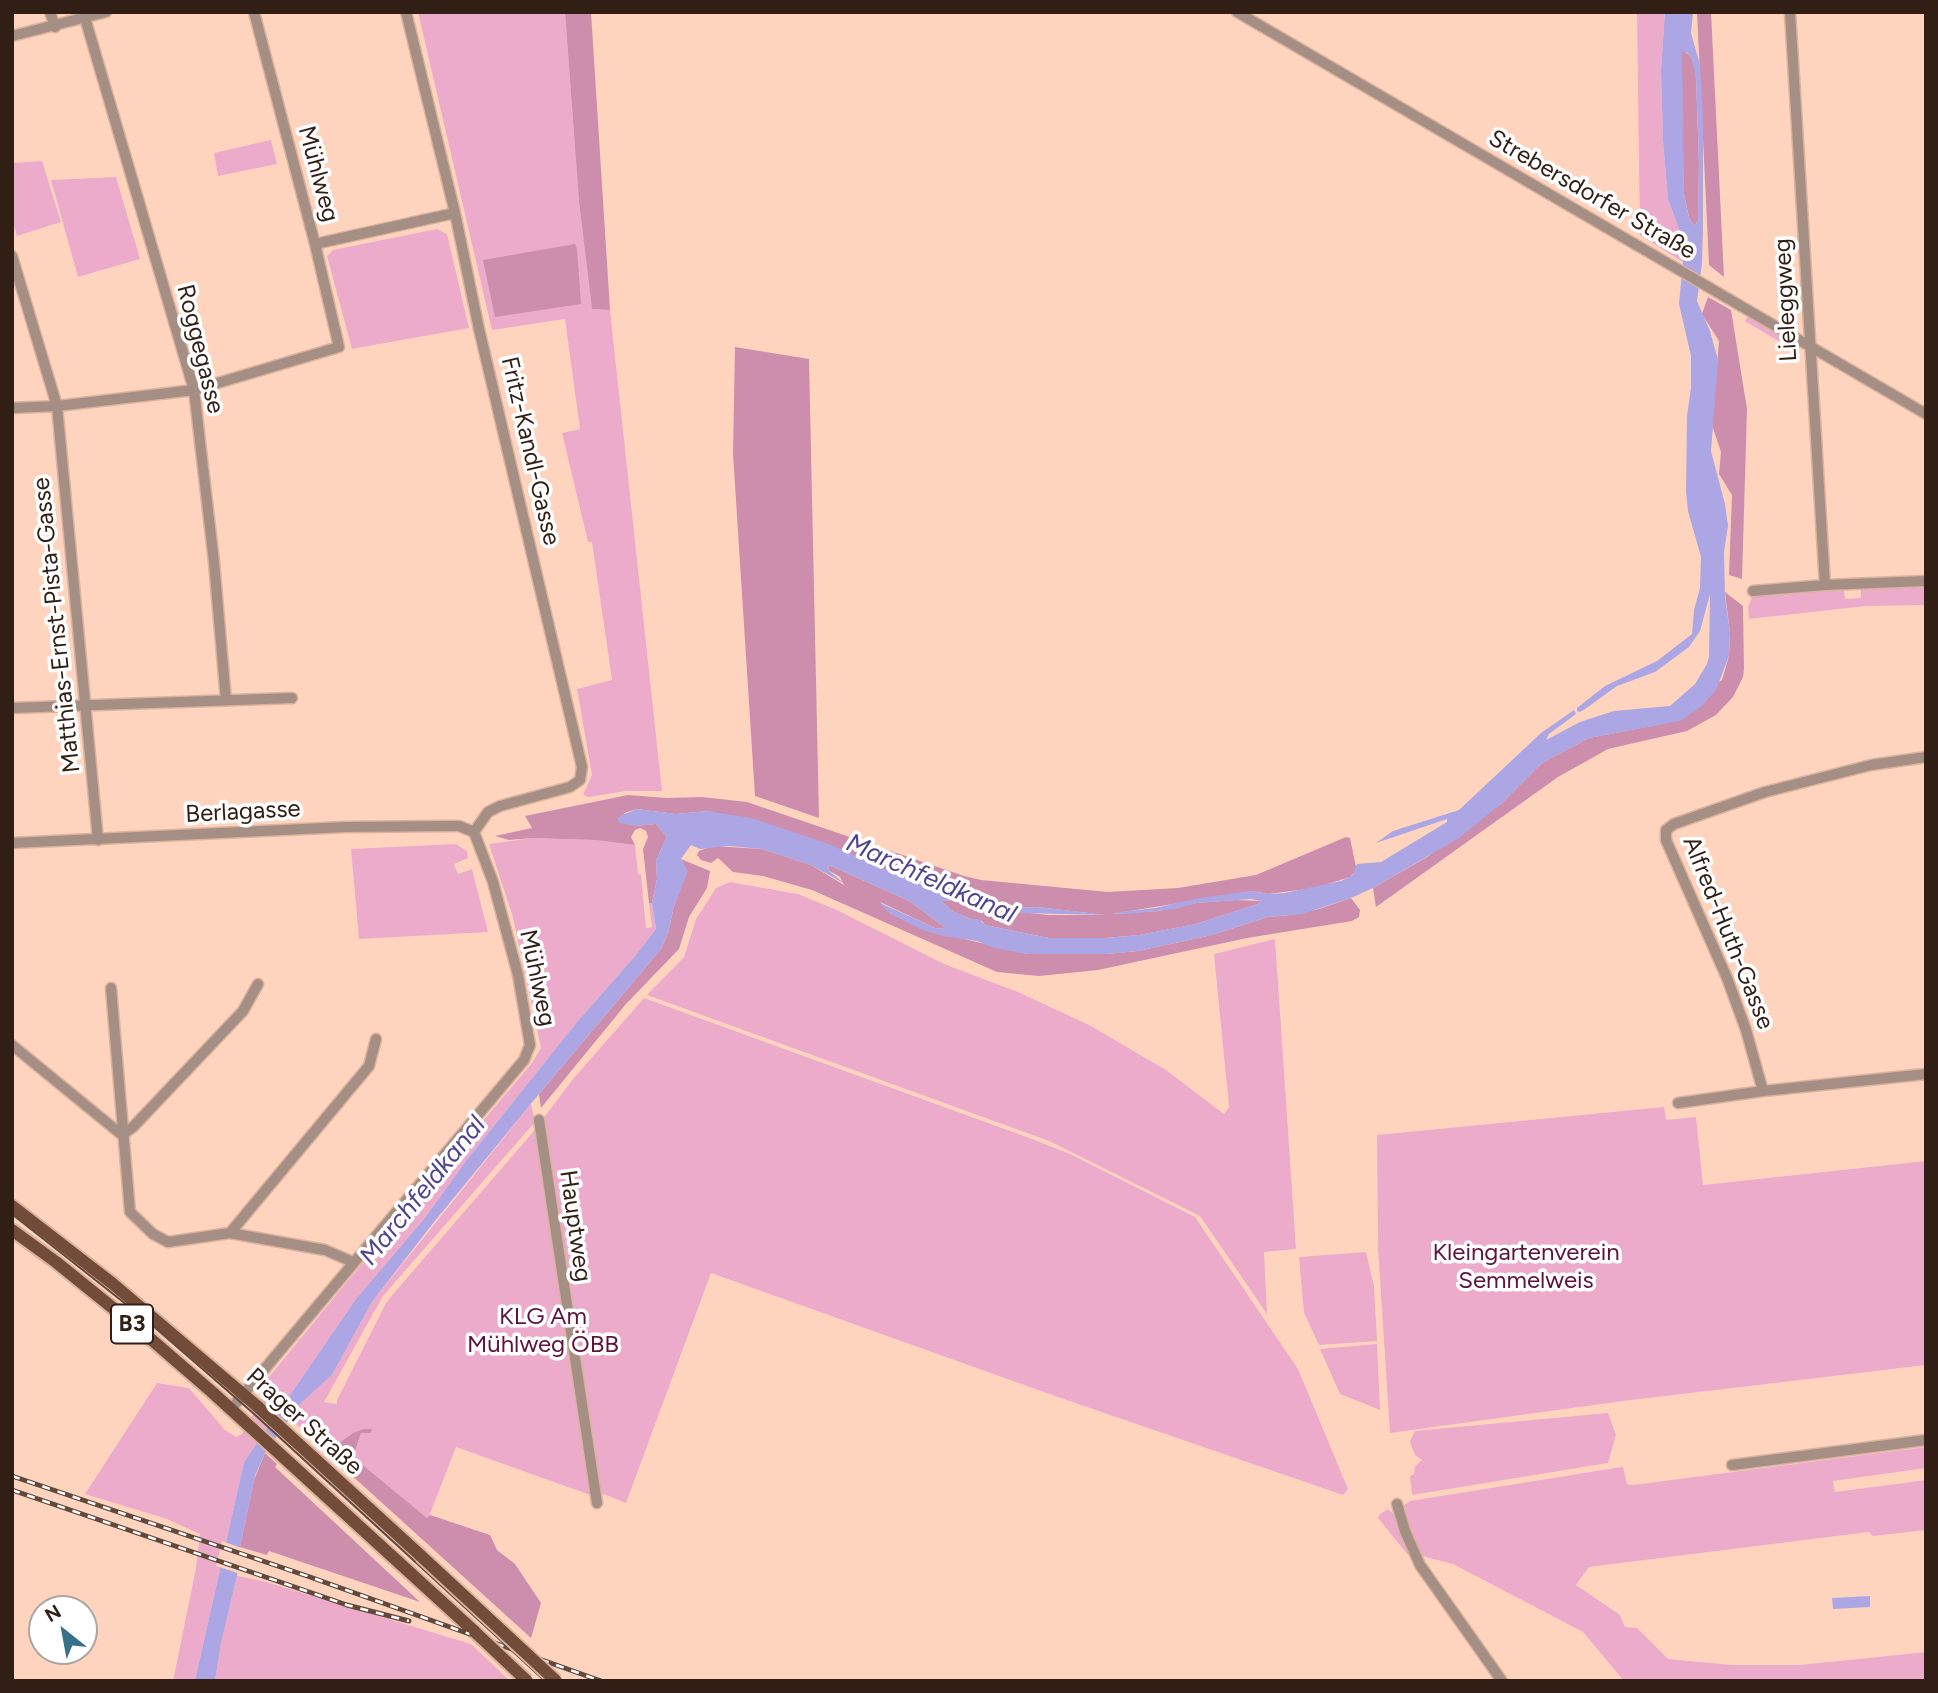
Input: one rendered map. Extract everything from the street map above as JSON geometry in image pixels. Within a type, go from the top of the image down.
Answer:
[{"type":"main road","name":"Prager Straße","points":[[12,1206],[113,1284],[257,1406],[556,1681]]},
{"type":"main road","name":"Prager Straße","points":[[12,1230],[135,1326],[247,1423],[527,1681]]},
{"type":"street","points":[[50,12],[55,27]]},
{"type":"street","points":[[12,36],[106,12]]},
{"type":"street","name":"Mühlweg","points":[[194,390],[339,347],[254,12]]},
{"type":"street","name":"Fritz-Kandl-Gasse","points":[[406,12],[582,767],[580,780],[570,787],[500,806],[488,812],[474,832]]},
{"type":"street","name":"Strebersdorfer Straße","points":[[1237,12],[1926,414]]},
{"type":"street","name":"Lieleggweg","points":[[1790,12],[1825,585]]},
{"type":"street","name":"Roggegasse","points":[[85,18],[194,390],[226,700]]},
{"type":"street","points":[[315,244],[455,213]]},
{"type":"street","name":"Matthias-Ernst-Pista-Gasse","points":[[12,256],[57,406],[98,840]]},
{"type":"street","points":[[12,408],[57,406],[194,390]]},
{"type":"street","points":[[1754,591],[1926,581]]},
{"type":"street","points":[[12,709],[292,698]]},
{"type":"street","name":"Alfred-Huth-Gasse","points":[[1763,1091],[1746,1030],[1727,978],[1666,840],[1666,830],[1674,824],[1765,792],[1871,765],[1926,757]]},
{"type":"street","name":"Berlagasse","points":[[12,843],[345,827],[447,825],[474,832]]},
{"type":"street","name":"Mühlweg","points":[[231,1409],[520,1065],[530,1045],[508,934],[493,882],[474,832]]},
{"type":"street","points":[[122,1135],[133,1127],[243,1011],[258,984]]},
{"type":"street","points":[[111,988],[130,1212],[153,1234],[168,1242],[230,1233],[325,1250],[353,1262]]},
{"type":"street","points":[[230,1233],[369,1066],[376,1039]]},
{"type":"street","points":[[12,1045],[122,1135]]},
{"type":"street","points":[[1678,1103],[1926,1074]]},
{"type":"street","name":"Hauptweg","points":[[539,1120],[597,1503]]},
{"type":"street","points":[[1732,1465],[1926,1440]]},
{"type":"street","points":[[1397,1504],[1420,1565],[1502,1681]]},
{"type":"green space","points":[[418,12],[565,12],[579,202],[592,309],[610,310],[662,791],[626,791],[589,797],[583,795],[592,775],[577,689],[612,680],[592,542],[588,542],[562,433],[580,429],[565,319],[492,330]]},
{"type":"green space","points":[[1637,12],[1665,12],[1661,70],[1663,141],[1668,199],[1679,229],[1683,262],[1640,235]]},
{"type":"green space","points":[[271,140],[277,164],[218,176],[214,153]]},
{"type":"green space","points":[[42,161],[61,222],[17,236],[12,218],[12,163]]},
{"type":"green space","points":[[116,177],[140,259],[78,277],[51,180]]},
{"type":"green space","points":[[437,229],[447,234],[469,328],[352,349],[327,256],[333,250]]},
{"type":"green space","points":[[1748,316],[1796,343],[1792,349],[1745,321]]},
{"type":"green space","points":[[1926,584],[1926,605],[1866,606],[1749,619],[1748,607],[1753,594],[1836,589],[1844,591],[1845,599],[1861,598],[1861,587]]},
{"type":"green space","points":[[532,838],[595,840],[635,845],[646,928],[652,927],[649,903],[652,903],[656,929],[577,1022],[466,1161],[424,1219],[356,1299],[244,1462],[195,1681],[173,1681],[196,1568],[200,1534],[167,1519],[85,1494],[157,1383],[189,1388],[225,1430],[236,1437],[242,1434],[262,1399],[264,1383],[532,1063],[541,1048],[513,917],[489,844]]},
{"type":"green space","points":[[456,844],[467,851],[468,858],[454,864],[458,874],[472,869],[488,932],[359,939],[351,849]]},
{"type":"green space","points":[[730,882],[798,894],[837,910],[944,964],[1018,992],[1091,1026],[1166,1070],[1224,1114],[1229,1107],[1214,954],[1275,939],[1296,1249],[1264,1252],[1267,1314],[1200,1216],[1049,1141],[647,995],[684,957],[696,919],[716,888]]},
{"type":"green space","name":"KLG Am Mühlweg ÖBB","points":[[644,998],[1035,1140],[1070,1154],[1195,1217],[1298,1369],[1348,1489],[1343,1495],[711,1273],[626,1503],[604,1494],[596,1497],[456,1447],[428,1519],[353,1457],[361,1433],[353,1433],[326,1452],[292,1420],[300,1404],[332,1375],[372,1302],[531,1104],[535,1122],[383,1296],[324,1402],[337,1404],[386,1303]]},
{"type":"green space","name":"Kleingartenverein Semmelweis","points":[[1664,1107],[1666,1120],[1696,1117],[1703,1185],[1926,1161],[1926,1365],[1623,1401],[1390,1433],[1378,1248],[1377,1135]]},
{"type":"green space","points":[[1366,1252],[1374,1286],[1377,1341],[1319,1345],[1304,1313],[1299,1257]]},
{"type":"green space","points":[[1377,1344],[1380,1410],[1340,1394],[1320,1349]]},
{"type":"green space","points":[[1608,1413],[1616,1435],[1608,1463],[1412,1495],[1410,1476],[1422,1460],[1415,1455],[1410,1441],[1415,1431]]},
{"type":"green space","points":[[1926,1447],[1926,1468],[1833,1481],[1835,1492],[1926,1480],[1926,1530],[1873,1536],[1869,1532],[1589,1567],[1576,1585],[1620,1615],[1625,1627],[1637,1628],[1668,1659],[1732,1665],[1800,1665],[1926,1652],[1926,1681],[1624,1681],[1583,1632],[1453,1564],[1422,1556],[1415,1545],[1403,1506],[1410,1501],[1623,1467],[1627,1484],[1633,1485]]},
{"type":"green space","points":[[1388,1509],[1397,1517],[1410,1552],[1408,1555],[1378,1518]]},
{"type":"green space","points":[[237,1576],[263,1581],[471,1644],[510,1681],[215,1681]]},
{"type":"shaded area","points":[[565,12],[591,12],[610,310],[592,309],[579,202]]},
{"type":"shaded area","points":[[1665,12],[1693,12],[1691,33],[1700,65],[1703,117],[1702,263],[1697,301],[1710,331],[1718,360],[1711,451],[1728,526],[1724,552],[1725,596],[1730,633],[1729,656],[1716,690],[1702,706],[1680,721],[1589,738],[1542,763],[1502,803],[1459,838],[1351,898],[1302,914],[1268,917],[1212,935],[1138,951],[1107,954],[1027,954],[994,948],[977,941],[943,936],[920,929],[891,914],[878,902],[935,928],[947,929],[909,901],[829,865],[828,870],[845,884],[811,865],[762,849],[729,846],[700,849],[691,845],[681,859],[688,871],[661,949],[434,1222],[372,1302],[332,1375],[300,1404],[265,1453],[255,1476],[215,1681],[195,1681],[244,1462],[356,1299],[424,1219],[466,1161],[577,1022],[656,929],[652,903],[657,879],[656,860],[667,837],[656,824],[635,826],[620,823],[617,819],[620,816],[637,809],[676,814],[708,811],[751,818],[829,844],[922,885],[950,893],[1016,908],[1037,907],[1107,915],[1019,913],[955,900],[941,901],[954,912],[971,919],[979,919],[985,925],[1049,938],[1139,935],[1196,924],[1261,901],[1251,899],[1197,903],[1175,909],[1112,913],[1252,891],[1285,893],[1341,881],[1353,875],[1357,864],[1381,862],[1447,822],[1447,819],[1376,843],[1393,831],[1459,810],[1541,733],[1574,710],[1576,714],[1549,734],[1546,740],[1580,722],[1614,711],[1670,706],[1695,684],[1709,657],[1710,594],[1700,631],[1689,647],[1655,672],[1617,686],[1585,709],[1577,711],[1577,708],[1605,686],[1657,661],[1692,634],[1694,610],[1700,588],[1701,557],[1688,511],[1686,492],[1691,356],[1679,304],[1683,262],[1679,229],[1668,199],[1661,70]],"holes":[[[1682,52],[1691,57],[1696,78],[1699,163],[1698,220],[1695,226],[1689,218],[1684,194]]]},
{"type":"shaded area","points":[[1697,12],[1711,12],[1724,277],[1709,265]]},
{"type":"shaded area","points":[[1684,51],[1691,57],[1696,78],[1699,163],[1698,220],[1695,226],[1689,218],[1684,194],[1680,58],[1681,52]]},
{"type":"shaded area","points":[[575,244],[581,304],[495,317],[483,260]]},
{"type":"shaded area","points":[[1708,297],[1731,310],[1747,409],[1742,579],[1729,575],[1732,495],[1719,474],[1721,452],[1712,425],[1719,341],[1702,314]]},
{"type":"shaded area","points":[[735,347],[809,359],[819,818],[755,796],[733,454]]},
{"type":"shaded area","points":[[1725,592],[1743,606],[1744,669],[1733,697],[1716,715],[1687,731],[1608,749],[1558,777],[1376,907],[1373,888],[1427,857],[1502,803],[1542,763],[1589,738],[1651,726],[1722,680],[1729,656],[1730,633]]},
{"type":"shaded area","points":[[628,795],[702,797],[747,802],[981,880],[1108,892],[1178,888],[1256,875],[1346,837],[1350,838],[1356,867],[1350,877],[1315,888],[1268,894],[1252,891],[1112,914],[1159,911],[1197,903],[1261,901],[1196,924],[1139,935],[1049,938],[985,925],[982,921],[954,912],[941,901],[955,900],[992,909],[1048,915],[1105,915],[1037,907],[1016,908],[950,893],[708,811],[676,814],[637,809],[624,813],[635,826],[656,824],[667,837],[656,860],[657,879],[652,903],[649,903],[643,849],[648,837],[646,831],[640,828],[635,830],[631,837],[635,845],[595,840],[509,840],[495,836],[532,828],[525,816]]},
{"type":"shaded area","points":[[712,846],[762,849],[811,865],[844,885],[840,877],[828,870],[829,865],[909,901],[947,929],[935,928],[880,902],[891,914],[960,938],[1027,954],[1107,954],[1138,951],[1212,935],[1268,917],[1319,909],[1351,898],[1360,910],[1359,917],[1352,921],[1247,938],[1098,970],[1039,976],[997,972],[812,890],[763,876],[733,872],[718,858],[711,863],[701,860],[697,855],[699,851]]},
{"type":"shaded area","points":[[681,859],[710,871],[707,888],[689,917],[679,949],[626,1004],[541,1108],[539,1094],[661,949],[687,871]]},
{"type":"shaded area","points":[[363,1429],[372,1429],[371,1433],[361,1433],[353,1457],[427,1518],[430,1515],[490,1535],[497,1550],[515,1564],[541,1603],[531,1638],[326,1452]]},
{"type":"shaded area","points":[[265,1453],[277,1464],[275,1467],[420,1602],[269,1551],[267,1555],[240,1547],[254,1480]]},
{"type":"shaded area","points":[[1870,1596],[1870,1607],[1833,1609],[1832,1598]]},
{"type":"pier","points":[[222,1541],[244,1549],[241,1574],[216,1566]]},
{"type":"tram line","points":[[12,1214],[151,1324],[253,1413],[545,1681]]},
{"type":"railway","points":[[12,1476],[310,1577],[601,1681]]},
{"type":"railway","points":[[12,1490],[347,1605],[409,1621]]},
{"type":"water label","name":"Marchfeldkanal","points":[[931,879]]},
{"type":"water label","name":"Marchfeldkanal","points":[[423,1191]]}]
